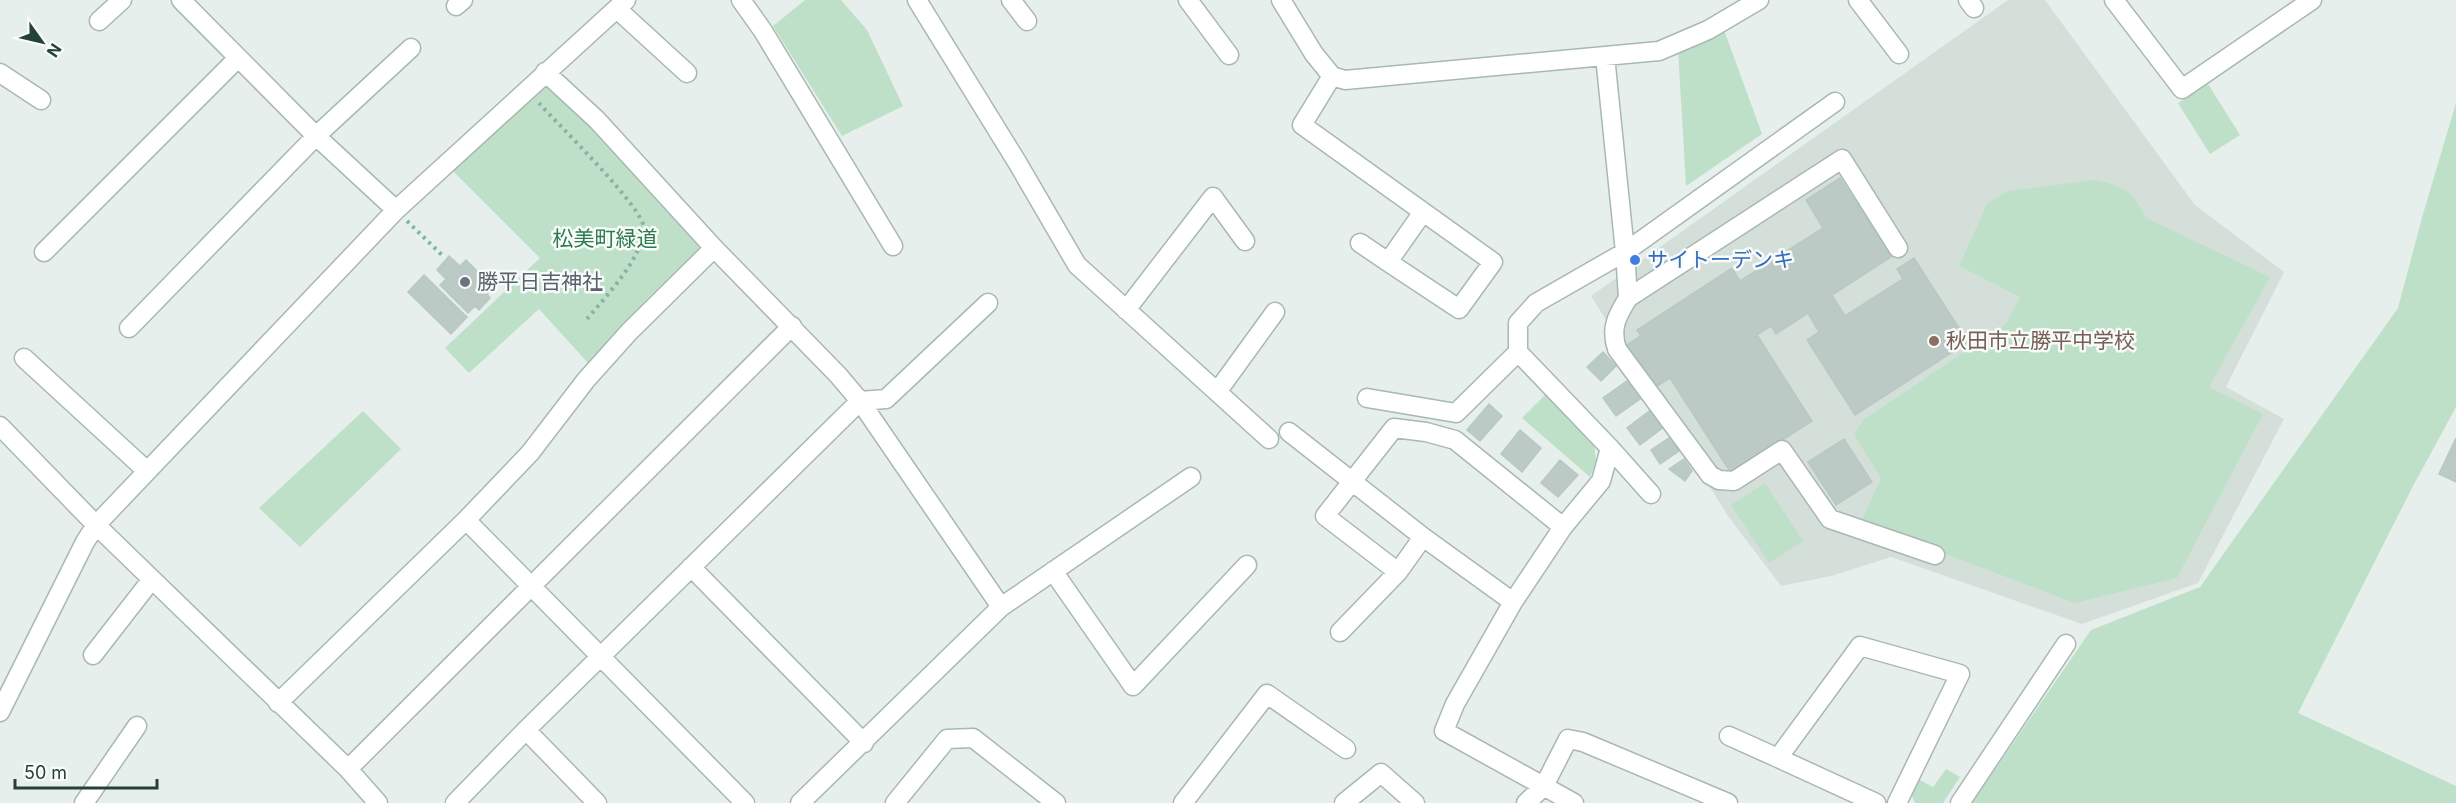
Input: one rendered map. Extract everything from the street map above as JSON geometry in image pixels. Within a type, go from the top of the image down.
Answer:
[{"type":"street","points":[[99,21],[122,0]]},
{"type":"street","points":[[181,0],[316,136],[396,210]]},
{"type":"street","points":[[741,0],[763,31],[893,246]]},
{"type":"street","points":[[917,0],[1017,162],[1077,265],[1269,438]]},
{"type":"street","points":[[1011,0],[1028,21]]},
{"type":"street","points":[[1188,0],[1229,55]]},
{"type":"street","points":[[1281,0],[1314,54],[1332,76],[1345,80],[1659,51],[1708,30],[1759,0]]},
{"type":"street","points":[[1858,0],[1899,54]]},
{"type":"street","points":[[2116,1],[2182,88],[2312,0]]},
{"type":"street","points":[[0,712],[85,542],[96,525],[396,210],[621,5],[687,73]]},
{"type":"street","points":[[129,328],[316,136],[411,48]]},
{"type":"street","points":[[1605,57],[1628,298]]},
{"type":"street","points":[[44,252],[238,58]]},
{"type":"street","points":[[545,72],[597,120],[714,248],[792,326],[860,401],[1001,607]]},
{"type":"street","points":[[0,73],[41,100]]},
{"type":"street","points":[[1332,76],[1302,125],[1493,262],[1459,309],[1360,243]]},
{"type":"street","points":[[1651,494],[1518,352],[1518,323],[1536,303],[1625,252],[1835,102]]},
{"type":"street","points":[[1898,248],[1842,159],[1628,298],[1614,321],[1614,339],[1617,349],[1710,475],[1719,480],[1734,481],[1782,450],[1830,519],[1935,555]]},
{"type":"street","points":[[1126,310],[1213,197],[1245,241]]},
{"type":"street","points":[[1388,262],[1423,212]]},
{"type":"street","points":[[278,703],[466,520],[530,453],[586,380],[628,332],[714,248]]},
{"type":"street","points":[[455,803],[690,567],[860,401],[886,399],[988,303]]},
{"type":"street","points":[[1216,392],[1275,312]]},
{"type":"street","points":[[348,769],[792,326]]},
{"type":"street","points":[[1367,398],[1456,413],[1518,352]]},
{"type":"street","points":[[24,358],[147,471]]},
{"type":"street","points":[[0,426],[96,525],[348,769],[378,803]]},
{"type":"street","points":[[1398,572],[1325,516],[1394,428],[1426,432],[1455,441],[1563,527]]},
{"type":"street","points":[[1290,432],[1423,537],[1513,602]]},
{"type":"street","points":[[1574,803],[1444,731],[1455,704],[1513,602],[1563,527],[1601,481],[1610,448]]},
{"type":"street","points":[[800,803],[1001,607],[1191,477]]},
{"type":"street","points":[[466,520],[745,803]]},
{"type":"street","points":[[1340,632],[1398,572],[1423,537]]},
{"type":"street","points":[[1053,571],[1133,686],[1247,565]]},
{"type":"street","points":[[690,567],[864,742]]},
{"type":"street","points":[[93,655],[152,579]]},
{"type":"street","points":[[1960,803],[2066,644]]},
{"type":"street","points":[[1778,758],[1860,646],[1960,674],[1897,803]]},
{"type":"street","points":[[1183,803],[1267,694],[1346,749]]},
{"type":"street","points":[[84,803],[137,726]]},
{"type":"street","points":[[526,730],[597,803]]},
{"type":"street","points":[[1729,736],[1876,803]]},
{"type":"street","points":[[895,803],[947,739],[973,738],[1056,803]]},
{"type":"street","points":[[1526,803],[1544,786],[1568,739],[1583,742],[1728,803]]},
{"type":"street","points":[[1344,803],[1381,773],[1415,803]]},
{"type":"path","points":[[527,89],[620,190],[638,212],[645,227],[639,249],[614,286],[587,319]]},
{"type":"path","points":[[396,210],[443,256]]},
{"type":"shaded area","name":"秋田市立勝平中学校","points":[[2008,0],[2045,0],[2195,205],[2284,272],[2226,387],[2284,419],[2198,583],[2082,624],[1891,557],[1831,576],[1781,586],[1728,516],[1591,296]]},
{"type":"green space","points":[[805,0],[841,0],[867,30],[903,106],[842,136],[773,26]]},
{"type":"green space","points":[[1724,30],[1762,134],[1686,186],[1678,49]]},
{"type":"green space","name":"松美町緑道","points":[[544,79],[594,126],[703,246],[648,298],[588,363],[539,309],[469,373],[445,348],[540,258],[449,167]]},
{"type":"green space","points":[[2208,84],[2240,135],[2210,154],[2178,103]]},
{"type":"green space","points":[[2456,103],[2456,407],[2412,488],[2298,713],[2456,786],[2456,803],[1972,803],[2091,630],[2200,587],[2398,308]]},
{"type":"green space","points":[[2095,180],[2126,191],[2137,202],[2146,218],[2270,277],[2209,387],[2263,414],[2177,578],[2075,603],[1861,522],[1881,478],[1854,435],[1863,420],[2006,324],[2020,297],[1959,266],[1987,204],[2008,191]]},
{"type":"green space","points":[[1547,393],[1593,434],[1596,461],[1590,477],[1522,418]]},
{"type":"green space","points":[[363,411],[401,449],[300,547],[259,508]]},
{"type":"green space","points":[[1765,483],[1803,541],[1769,563],[1731,505]]},
{"type":"green space","points":[[1946,769],[1960,777],[1943,803],[1915,803],[1911,794],[1918,779],[1933,787]]},
{"type":"building","points":[[1840,178],[1891,257],[1832,295],[1845,316],[1903,279],[1897,269],[1914,258],[1968,342],[1855,415],[1807,340],[1819,332],[1808,313],[1776,334],[1771,326],[1757,335],[1812,421],[1731,473],[1670,378],[1654,388],[1627,345],[1641,336],[1637,330],[1732,268],[1740,281],[1823,228],[1806,200]]},
{"type":"building","name":"勝平日吉神社","points":[[449,256],[460,266],[466,260],[493,287],[487,294],[490,298],[479,310],[475,306],[468,313],[440,285],[446,279],[437,270]]},
{"type":"building","points":[[424,275],[467,317],[451,334],[408,292]]},
{"type":"building","points":[[1603,352],[1616,366],[1601,381],[1587,367]]},
{"type":"building","points":[[1627,381],[1640,399],[1616,416],[1603,398]]},
{"type":"building","points":[[1489,404],[1502,416],[1480,441],[1467,430]]},
{"type":"building","points":[[1652,409],[1665,426],[1640,445],[1627,428]]},
{"type":"building","points":[[1520,430],[1541,448],[1522,472],[1501,454]]},
{"type":"building","points":[[1669,438],[1679,451],[1660,464],[1651,450]]},
{"type":"building","points":[[2456,438],[2456,482],[2439,474]]},
{"type":"building","points":[[1844,439],[1872,482],[1836,505],[1808,462]]},
{"type":"building","points":[[1684,459],[1692,471],[1685,481],[1669,469]]},
{"type":"building","points":[[1560,460],[1578,475],[1558,497],[1541,483]]},
{"type":"place","name":"サイトーデンキ","points":[[1635,260]]},
{"type":"place","name":"勝平日吉神社","points":[[465,282]]},
{"type":"place","name":"秋田市立勝平中学校","points":[[1934,341]]}]
